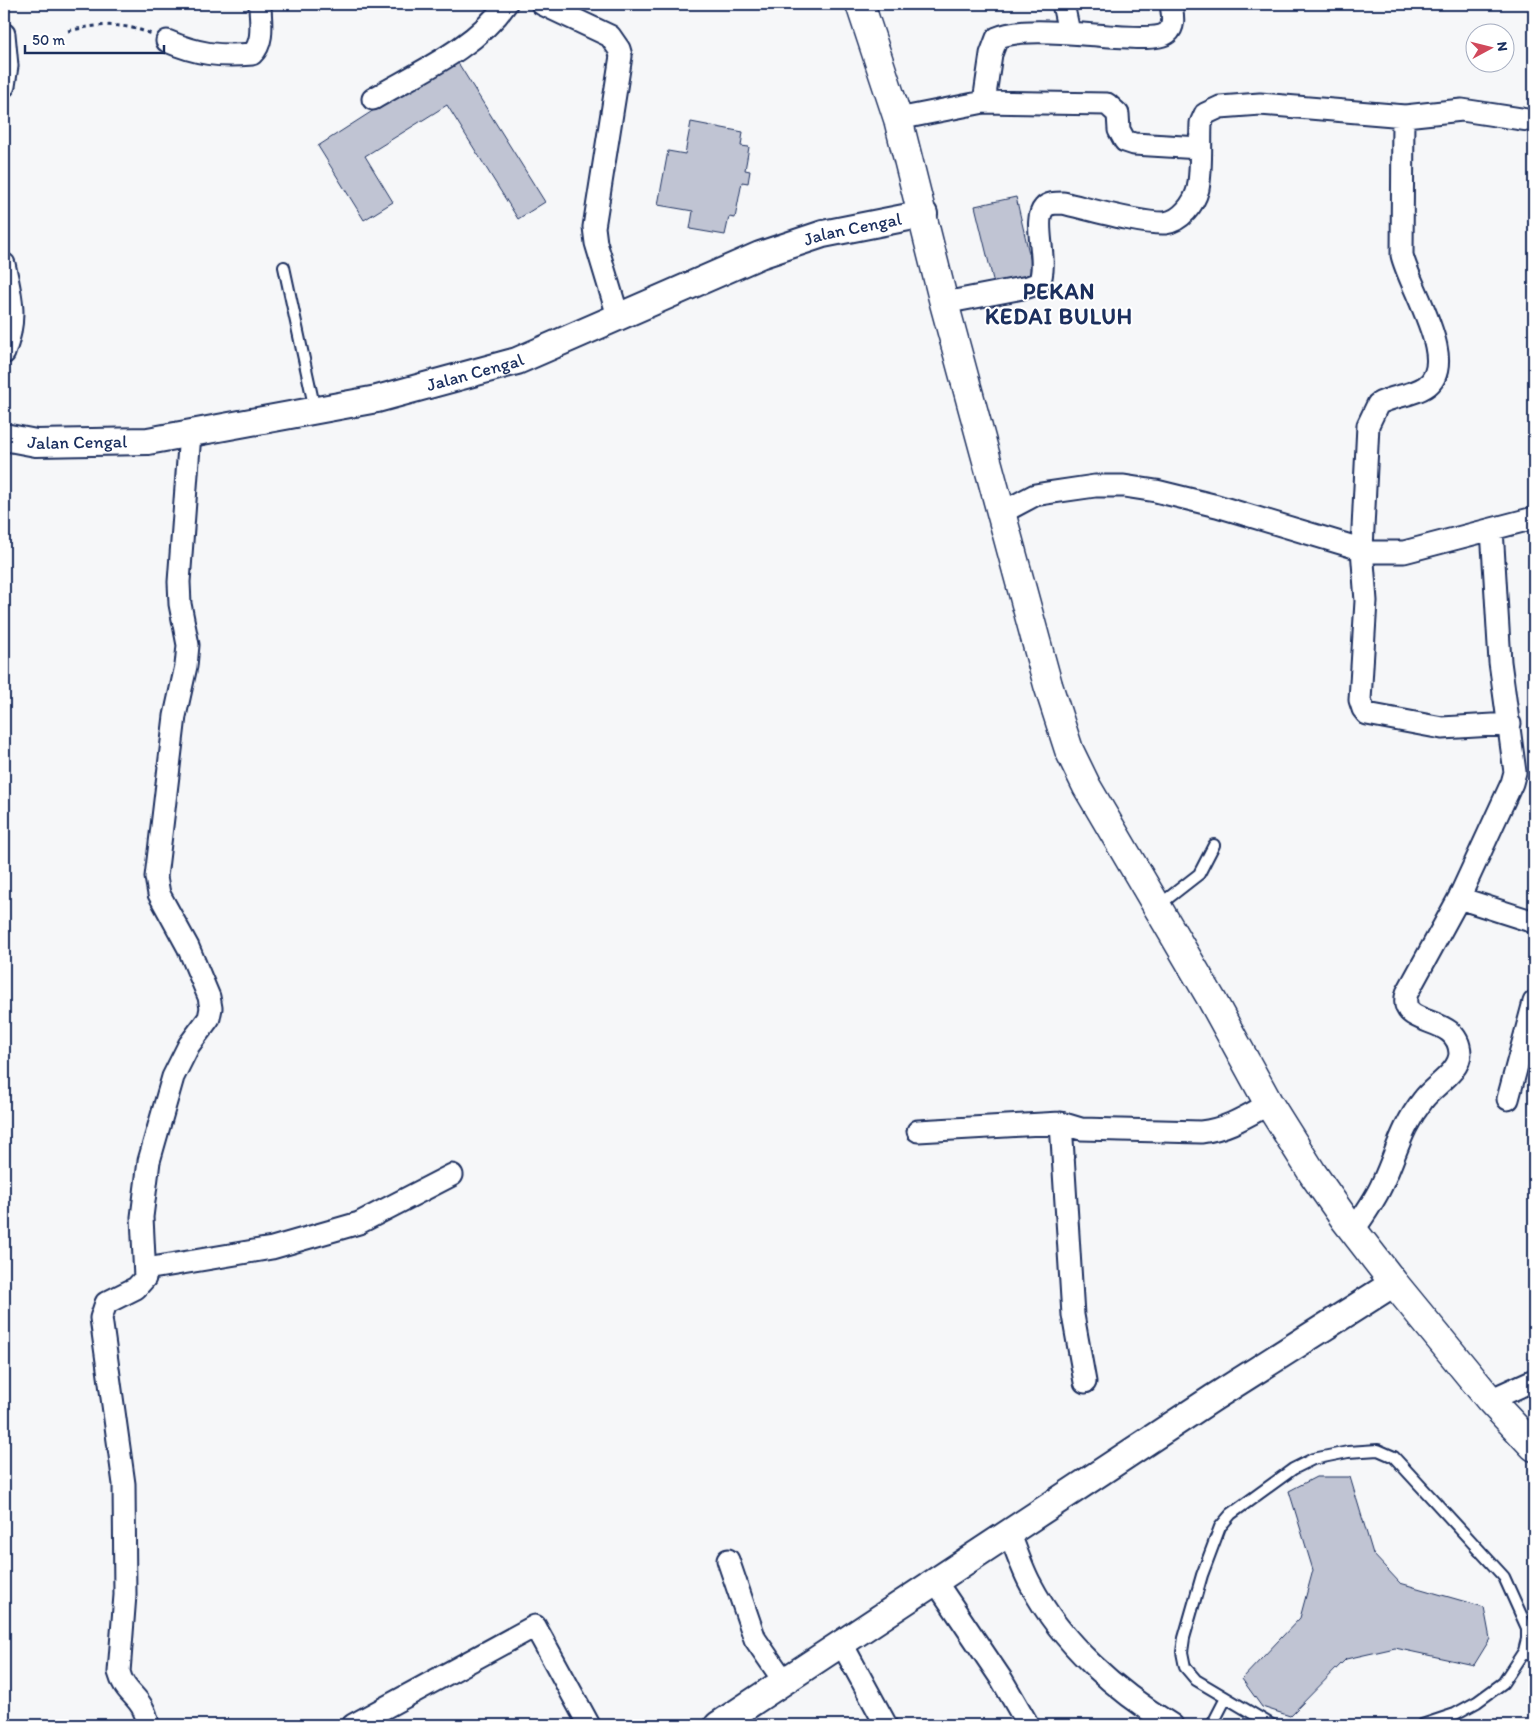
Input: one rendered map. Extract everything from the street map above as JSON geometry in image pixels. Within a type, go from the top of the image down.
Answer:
[{"type":"main road","points":[[860,4],[898,119],[924,214],[944,303],[1048,685],[1069,750],[1087,787],[1269,1104],[1313,1174],[1394,1283],[1490,1400],[1534,1447]]},
{"type":"street","points":[[167,41],[185,49],[208,55],[252,54],[258,45],[261,32],[260,4]]},
{"type":"street","points":[[373,99],[474,38],[490,24],[506,4]]},
{"type":"street","points":[[542,4],[610,36],[619,49],[621,56],[594,227],[596,243],[618,316]]},
{"type":"street","points":[[1064,4],[1070,32]]},
{"type":"street","points":[[984,102],[991,54],[997,38],[1007,33],[1070,32],[1154,37],[1167,32],[1173,24],[1171,4]]},
{"type":"street","points":[[4,34],[8,66],[4,86]]},
{"type":"street","points":[[898,119],[984,102],[1107,104],[1118,114],[1119,130],[1125,141],[1134,144],[1200,148]]},
{"type":"street","points":[[944,303],[1028,287],[1039,283],[1044,265],[1040,218],[1043,208],[1051,204],[1063,203],[1146,221],[1165,222],[1175,220],[1185,213],[1198,190],[1201,123],[1205,114],[1220,107],[1260,104],[1403,116],[1462,110],[1534,121]]},
{"type":"street","points":[[1403,116],[1402,255],[1406,272],[1434,334],[1439,367],[1435,378],[1424,388],[1378,404],[1371,414],[1368,425],[1362,549],[1366,601],[1360,700],[1363,709],[1368,714],[1442,728],[1510,724]]},
{"type":"street","name":"Jalan Cengal","points":[[4,437],[36,442],[110,443],[148,441],[378,399],[517,361],[760,255],[823,234],[924,214]]},
{"type":"street","points":[[4,264],[13,304],[13,324],[4,353]]},
{"type":"street","points":[[148,1725],[142,1703],[122,1681],[119,1672],[125,1595],[124,1484],[101,1318],[106,1303],[141,1283],[146,1269],[142,1217],[149,1161],[173,1077],[189,1045],[209,1018],[211,1008],[210,997],[188,947],[159,894],[156,877],[175,716],[186,666],[188,645],[180,604],[179,582],[190,433]]},
{"type":"street","points":[[1001,513],[1035,496],[1047,493],[1095,486],[1124,486],[1156,491],[1217,506],[1362,549],[1404,552],[1534,518]]},
{"type":"street","points":[[1354,1231],[1384,1181],[1401,1134],[1423,1099],[1454,1069],[1460,1056],[1459,1046],[1452,1034],[1442,1026],[1411,1015],[1406,1010],[1404,1002],[1459,898],[1512,784],[1515,759],[1500,662],[1492,529]]},
{"type":"street","points":[[1459,898],[1534,922]]},
{"type":"street","points":[[1508,1099],[1534,1002]]},
{"type":"street","points":[[918,1131],[1061,1123],[1081,1129],[1201,1132],[1217,1130],[1234,1124],[1269,1104]]},
{"type":"street","points":[[1061,1123],[1073,1315],[1085,1382]]},
{"type":"street","points":[[146,1269],[272,1248],[359,1222],[452,1175]]},
{"type":"street","points":[[718,1725],[1213,1398],[1394,1283]]},
{"type":"street","points":[[1490,1400],[1534,1380]]},
{"type":"street","points":[[1009,1532],[1031,1585],[1053,1620],[1108,1681],[1172,1725]]},
{"type":"street","points":[[728,1560],[755,1640],[784,1681]]},
{"type":"street","points":[[936,1582],[1006,1687],[1028,1725]]},
{"type":"street","points":[[353,1725],[535,1626],[589,1725]]},
{"type":"street","points":[[842,1644],[886,1725]]},
{"type":"lane","points":[[284,267],[316,410]]},
{"type":"lane","points":[[1157,907],[1199,874],[1214,845]]},
{"type":"lane","points":[[1272,1725],[1196,1680],[1185,1667],[1182,1652],[1184,1638],[1202,1575],[1220,1527],[1231,1514],[1293,1469],[1313,1459],[1348,1452],[1378,1450],[1394,1457],[1504,1577],[1527,1628],[1524,1651],[1503,1683],[1477,1702],[1455,1714],[1422,1725]]},
{"type":"lane","points":[[1524,1651],[1534,1658]]},
{"type":"lane","points":[[1212,1725],[1226,1698]]},
{"type":"path","points":[[68,31],[100,25],[128,26],[167,41]]},
{"type":"building","points":[[455,58],[545,202],[518,219],[447,105],[365,156],[393,202],[364,220],[318,146]]},
{"type":"building","points":[[691,122],[743,132],[741,146],[749,147],[745,170],[750,171],[748,183],[742,182],[735,218],[729,217],[725,235],[690,229],[693,211],[658,205],[668,151],[685,154]]},
{"type":"building","points":[[1016,197],[1034,275],[994,284],[975,206]]},
{"type":"building","points":[[1316,1477],[1350,1477],[1373,1554],[1400,1583],[1484,1607],[1490,1639],[1474,1665],[1395,1648],[1346,1659],[1290,1716],[1262,1707],[1242,1679],[1300,1618],[1313,1570],[1289,1491]]},
{"type":"district","name":"PEKAN KEDAI BULUH","points":[[1059,304]]}]
